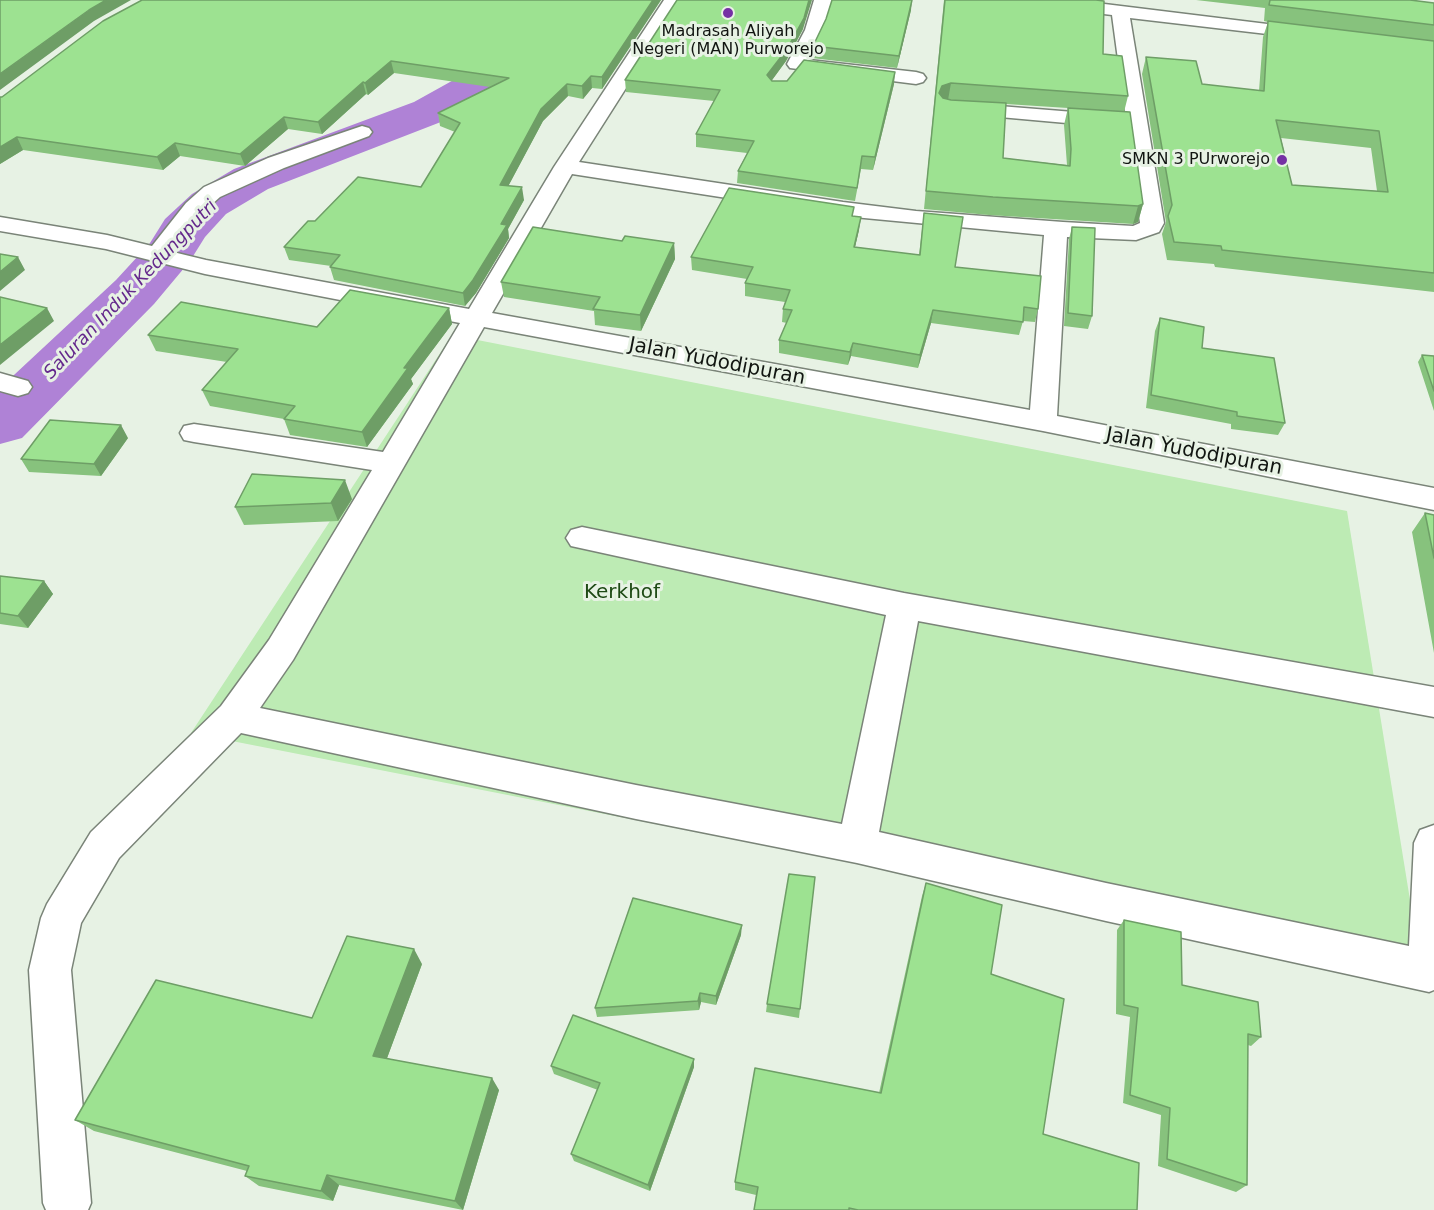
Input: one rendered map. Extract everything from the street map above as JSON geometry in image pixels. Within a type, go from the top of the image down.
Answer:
[{"type":"street","points":[[67,1208],[50,970],[62,918],[105,844],[234,717],[280,650],[476,317],[517,252],[565,167],[673,0]]},
{"type":"street","points":[[823,0],[814,30],[791,72],[916,78]]},
{"type":"street","points":[[1029,0],[1333,37]]},
{"type":"street","points":[[565,167],[606,171],[842,209],[937,220],[1056,230],[1136,233],[1151,227],[1120,11]]},
{"type":"street","points":[[948,108],[1137,122]]},
{"type":"street","points":[[161,256],[194,208],[212,192],[276,163],[362,132]]},
{"type":"street","name":"Jalan Yudodipuran","points":[[0,224],[107,242],[205,267],[1043,422],[1434,499]]},
{"type":"street","points":[[1043,422],[1056,230]]},
{"type":"street","points":[[194,433],[392,463]]},
{"type":"street","points":[[582,538],[903,606],[1434,702]]},
{"type":"street","points":[[857,845],[903,606]]},
{"type":"street","points":[[234,717],[636,802],[857,845],[1106,902],[1432,971],[1434,843]]},
{"type":"green space","name":"Kerkhof","points":[[452,335],[1347,511],[1422,974],[191,733]]},
{"type":"building","points":[[0,0],[106,0],[0,74]]},
{"type":"building","points":[[142,0],[653,0],[602,77],[591,76],[582,86],[567,84],[541,109],[500,185],[522,187],[501,224],[507,225],[463,293],[330,267],[340,255],[284,247],[308,221],[315,221],[358,177],[421,187],[460,123],[438,113],[509,78],[391,61],[365,83],[363,82],[318,122],[284,117],[240,154],[175,143],[157,157],[17,137],[0,147],[0,97],[103,21]]},
{"type":"building","points":[[677,0],[809,0],[804,18],[787,49],[767,75],[772,81],[787,81],[804,60],[895,72],[875,157],[862,156],[857,188],[738,171],[754,141],[696,134],[720,90],[625,80]]},
{"type":"building","points":[[832,0],[912,0],[899,56],[813,46]]},
{"type":"building","points":[[945,0],[1104,1],[1103,54],[1122,56],[1128,96],[951,83],[942,86],[939,93],[943,98],[951,100],[1006,103],[1003,158],[1070,166],[1068,108],[1130,112],[1143,204],[1138,206],[926,191]]},
{"type":"building","points":[[1270,0],[1410,0],[1434,3],[1434,25],[1269,5]]},
{"type":"building","name":"SMKN 3 PUrworejo","points":[[1268,21],[1434,41],[1434,273],[1222,250],[1221,246],[1174,242],[1168,216],[1172,205],[1146,57],[1196,61],[1202,84],[1264,91]],"holes":[[[1276,120],[1379,131],[1388,192],[1292,185]]]},
{"type":"building","points":[[729,188],[854,207],[852,216],[861,217],[854,247],[920,255],[924,213],[963,217],[955,267],[1041,276],[1038,309],[1024,307],[1023,322],[933,310],[920,355],[853,343],[850,352],[779,340],[792,310],[783,309],[790,290],[745,283],[753,267],[691,257]]},
{"type":"building","points":[[533,227],[622,241],[625,236],[674,243],[640,315],[593,309],[600,297],[501,282]]},
{"type":"building","points":[[1072,227],[1095,228],[1092,316],[1068,313]]},
{"type":"building","points":[[0,254],[18,257],[0,272]]},
{"type":"building","points":[[350,290],[449,308],[404,368],[408,368],[362,432],[284,419],[295,406],[202,390],[238,349],[148,335],[181,302],[317,327]]},
{"type":"building","points":[[0,297],[47,308],[0,345]]},
{"type":"building","points":[[1160,318],[1204,327],[1202,348],[1274,358],[1285,423],[1237,416],[1237,412],[1151,395]]},
{"type":"building","points":[[1422,355],[1434,356],[1434,391]]},
{"type":"building","points":[[50,420],[121,425],[94,464],[21,459]]},
{"type":"building","points":[[252,474],[345,480],[331,503],[235,507]]},
{"type":"building","points":[[1425,513],[1434,515],[1434,558]]},
{"type":"building","points":[[0,576],[44,581],[18,616],[0,613]]},
{"type":"building","points":[[789,874],[815,877],[800,1009],[767,1004]]},
{"type":"building","points":[[926,883],[1002,905],[991,974],[1064,999],[1043,1134],[1139,1163],[1137,1210],[858,1210],[849,1208],[849,1210],[754,1210],[758,1187],[735,1182],[755,1068],[881,1093]]},
{"type":"building","points":[[633,898],[742,925],[716,996],[700,993],[698,1001],[595,1008]]},
{"type":"building","points":[[1124,920],[1181,932],[1182,985],[1258,1002],[1261,1037],[1248,1034],[1247,1185],[1167,1159],[1170,1108],[1130,1095],[1138,1008],[1124,1005]]},
{"type":"building","points":[[347,936],[414,949],[373,1056],[492,1078],[455,1201],[327,1175],[321,1191],[245,1176],[249,1166],[75,1120],[156,980],[312,1018]]},
{"type":"building","points":[[573,1015],[694,1059],[648,1185],[571,1154],[600,1083],[551,1066]]},
{"type":"waterway","name":"Saluran Induk Kedungputri","points":[[0,424],[135,292],[172,250],[183,230],[209,204],[251,179],[430,111],[474,86],[565,26],[585,0]]},
{"type":"place","name":"Madrasah Aliyah Negeri (MAN) Purworejo","points":[[728,13]]},
{"type":"place","name":"SMKN 3 PUrworejo","points":[[1282,160]]}]
